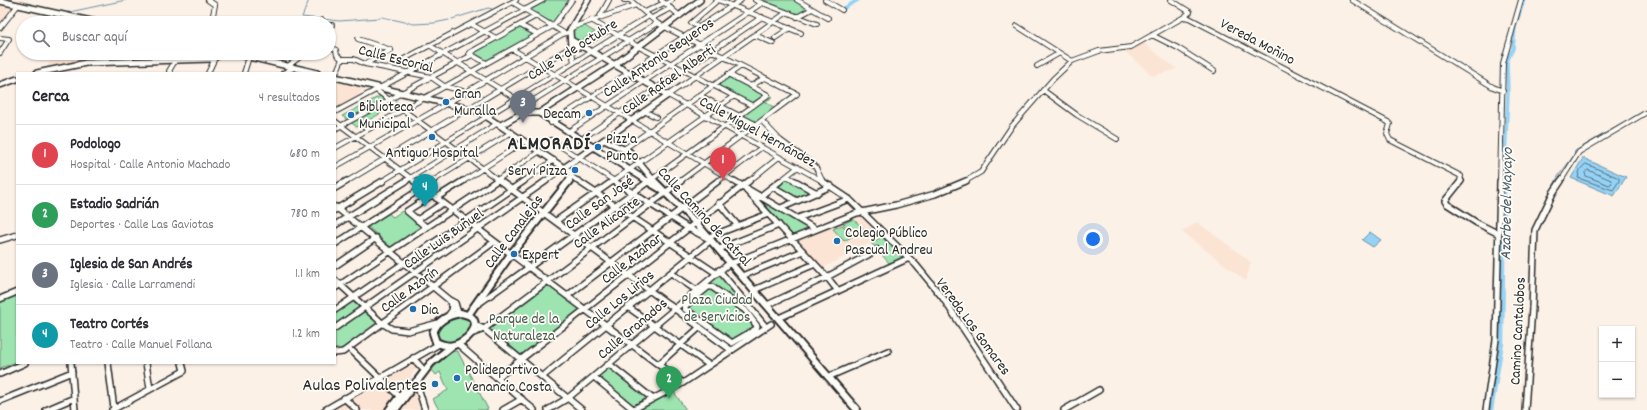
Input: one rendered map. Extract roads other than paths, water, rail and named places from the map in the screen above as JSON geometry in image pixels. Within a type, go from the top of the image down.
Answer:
[{"type":"main road","points":[[6,0],[70,16]]},
{"type":"main road","points":[[575,44],[568,31],[588,0]]},
{"type":"main road","points":[[539,113],[639,48],[700,0]]},
{"type":"main road","points":[[0,1],[20,3]]},
{"type":"main road","name":"Calle Miguel Hernández","points":[[575,44],[668,95]]},
{"type":"main road","points":[[42,72],[86,63],[188,60]]},
{"type":"main road","points":[[262,60],[312,72]]},
{"type":"main road","points":[[336,77],[378,89],[468,109],[487,116],[565,167],[570,171],[571,176]]},
{"type":"main road","points":[[2,84],[16,79]]},
{"type":"main road","name":"Calle Rafael Alberti","points":[[565,167],[668,95]]},
{"type":"main road","points":[[499,124],[521,113],[530,111],[539,113],[551,123],[629,170],[650,180]]},
{"type":"main road","name":"Calle Camino de Catral","points":[[604,140],[630,152],[650,180],[696,222],[857,410]]},
{"type":"main road","name":"Calle Canalejas","points":[[463,314],[474,305],[571,176]]},
{"type":"main road","points":[[389,410],[422,368],[437,340],[438,323],[448,316],[463,314],[474,321],[475,325],[471,334],[435,359],[416,381],[395,410]]},
{"type":"main road","points":[[437,340],[455,345]]},
{"type":"street","points":[[208,0],[214,1],[216,4],[213,16]]},
{"type":"street","points":[[336,111],[410,73],[543,0]]},
{"type":"street","points":[[336,147],[553,26],[572,0]]},
{"type":"street","points":[[599,18],[609,0]]},
{"type":"street","points":[[624,0],[631,0],[657,23],[764,78]]},
{"type":"street","points":[[661,0],[680,16]]},
{"type":"street","points":[[645,12],[672,0]]},
{"type":"street","points":[[698,27],[692,23],[701,13],[718,0],[801,33]]},
{"type":"street","points":[[551,123],[741,0]]},
{"type":"street","points":[[755,0],[817,24]]},
{"type":"street","points":[[797,0],[828,18]]},
{"type":"street","points":[[801,2],[805,0]]},
{"type":"street","points":[[825,0],[842,10]]},
{"type":"street","points":[[862,212],[922,199],[956,186],[977,175],[981,172],[1012,126],[1043,90],[1071,61],[1099,51],[1131,47],[1183,18],[1190,12],[1171,0]]},
{"type":"street","points":[[1352,0],[1493,87],[1503,91]]},
{"type":"street","points":[[1486,410],[1496,340],[1503,63],[1516,12],[1521,0]]},
{"type":"street","points":[[418,68],[404,59],[514,1],[525,10],[553,26],[568,31]]},
{"type":"street","points":[[0,28],[20,3]]},
{"type":"street","name":"Calle Antonio Sequeros","points":[[567,132],[762,3]]},
{"type":"street","points":[[336,166],[446,104],[568,31],[592,20],[636,4]]},
{"type":"street","name":"Calle 9 de octubre","points":[[336,208],[618,35],[671,8]]},
{"type":"street","points":[[797,17],[812,8]]},
{"type":"street","name":"Calle Rafael Alberti","points":[[668,95],[786,13]]},
{"type":"street","points":[[486,63],[469,53],[536,16]]},
{"type":"street","points":[[580,140],[762,17]]},
{"type":"street","name":"Vereda Moñino","points":[[1183,18],[1189,18],[1388,122],[1390,124],[1387,130],[1387,136],[1390,140],[1461,176],[1462,180],[1445,201],[1447,204],[1477,223],[1499,234]]},
{"type":"street","points":[[592,20],[639,48],[656,55],[753,106]]},
{"type":"street","points":[[526,105],[657,23]]},
{"type":"street","points":[[471,24],[496,38]]},
{"type":"street","points":[[520,25],[537,34]]},
{"type":"street","points":[[1017,26],[1071,61]]},
{"type":"street","points":[[775,38],[790,28]]},
{"type":"street","points":[[336,187],[575,44],[609,30]]},
{"type":"street","points":[[755,35],[773,43]]},
{"type":"street","points":[[1152,36],[1178,48],[1214,71]]},
{"type":"street","points":[[0,38],[9,39],[0,53]]},
{"type":"street","points":[[358,39],[391,50],[365,64]]},
{"type":"street","points":[[574,62],[575,44]]},
{"type":"street","points":[[429,45],[526,105],[529,107],[530,111]]},
{"type":"street","points":[[1045,47],[1071,61]]},
{"type":"street","points":[[512,49],[815,229]]},
{"type":"street","points":[[336,50],[337,55],[342,58],[336,74]]},
{"type":"street","points":[[1037,66],[1058,54]]},
{"type":"street","points":[[336,128],[472,55]]},
{"type":"street","name":"Calle Escorial","points":[[342,58],[354,59],[365,64],[431,77],[444,86],[466,92]]},
{"type":"street","points":[[208,72],[214,60]]},
{"type":"street","points":[[244,72],[248,60]]},
{"type":"street","points":[[288,66],[296,60]]},
{"type":"street","points":[[169,72],[175,61]]},
{"type":"street","points":[[624,149],[741,66]]},
{"type":"street","points":[[285,72],[294,68]]},
{"type":"street","points":[[728,74],[751,86],[764,78]]},
{"type":"street","name":"Calle Alicante","points":[[471,334],[484,329],[546,281],[651,204],[664,192],[705,164],[797,94],[764,78]]},
{"type":"street","points":[[0,89],[2,84]]},
{"type":"street","name":"Calle San José","points":[[474,305],[768,95],[751,86]]},
{"type":"street","points":[[378,89],[417,120],[523,196],[731,350]]},
{"type":"street","points":[[1043,90],[1082,118],[1117,138]]},
{"type":"street","name":"Calle Miguel Hernández","points":[[668,95],[831,186],[849,199],[909,258]]},
{"type":"street","points":[[699,95],[757,125]]},
{"type":"street","points":[[556,221],[734,96]]},
{"type":"street","points":[[644,111],[656,118]]},
{"type":"street","name":"Camino Cantalobos","points":[[1525,410],[1532,308],[1535,230],[1553,193],[1579,152],[1647,112]]},
{"type":"street","points":[[762,121],[780,140],[815,166],[824,182]]},
{"type":"street","points":[[336,123],[683,383]]},
{"type":"street","points":[[336,224],[457,148],[499,124]]},
{"type":"street","points":[[336,243],[469,157],[512,132]]},
{"type":"street","points":[[551,140],[688,228],[710,238]]},
{"type":"street","points":[[426,227],[407,211],[484,168],[525,141]]},
{"type":"street","points":[[566,296],[762,147]]},
{"type":"street","points":[[336,287],[540,151]]},
{"type":"street","name":"Calle Azahar","points":[[497,378],[779,156]]},
{"type":"street","points":[[336,309],[554,160]]},
{"type":"street","name":"Calle Luis Buñuel","points":[[336,327],[565,167]]},
{"type":"street","points":[[756,200],[798,167]]},
{"type":"street","points":[[571,176],[717,272],[766,327]]},
{"type":"street","points":[[787,176],[817,193]]},
{"type":"street","points":[[742,186],[816,264],[838,291]]},
{"type":"street","points":[[781,208],[831,186]]},
{"type":"street","points":[[772,187],[797,202]]},
{"type":"street","points":[[798,218],[849,199]]},
{"type":"street","points":[[417,220],[443,203]]},
{"type":"street","points":[[719,203],[738,226]]},
{"type":"street","points":[[336,208],[376,238],[449,300],[456,304],[463,314]]},
{"type":"street","name":"Calle Granados","points":[[548,410],[568,398],[717,272],[731,263],[815,229],[862,212]]},
{"type":"street","name":"Calle Los Lirios","points":[[542,377],[691,256],[710,238],[768,214]]},
{"type":"street","points":[[719,249],[779,226]]},
{"type":"street","points":[[0,240],[16,235]]},
{"type":"street","points":[[336,265],[376,238]]},
{"type":"street","name":"Calle Azorín","points":[[336,354],[349,348],[494,242]]},
{"type":"street","points":[[767,304],[827,277],[877,250]]},
{"type":"street","points":[[742,276],[803,251]]},
{"type":"street","points":[[779,318],[909,258]]},
{"type":"street","name":"Vereda Los Gomares","points":[[909,258],[943,298],[1017,410]]},
{"type":"street","points":[[754,290],[816,264]]},
{"type":"street","points":[[671,272],[696,290]]},
{"type":"street","points":[[336,281],[382,323],[392,329],[403,331],[419,329],[438,323]]},
{"type":"street","points":[[708,287],[712,287],[745,310],[757,326],[756,328],[732,343],[685,308],[708,287]]},
{"type":"street","points":[[0,299],[16,292]]},
{"type":"street","points":[[448,316],[453,309],[449,300]]},
{"type":"street","points":[[628,307],[709,365]]},
{"type":"street","points":[[594,377],[633,410],[683,383],[771,324]]},
{"type":"street","points":[[475,325],[484,329],[582,410]]},
{"type":"street","points":[[659,364],[700,327]]},
{"type":"street","points":[[325,410],[413,358],[437,340],[419,329]]},
{"type":"street","points":[[455,345],[497,378],[534,410]]},
{"type":"street","points":[[349,348],[379,378],[400,396]]},
{"type":"street","points":[[828,377],[888,351]]},
{"type":"street","points":[[413,358],[421,365],[422,368]]},
{"type":"street","points":[[16,364],[0,369],[2,371],[0,374],[23,364]]},
{"type":"street","points":[[71,364],[75,410]]},
{"type":"street","points":[[108,364],[114,409],[184,371],[182,364]]},
{"type":"street","points":[[146,364],[150,389]]},
{"type":"street","points":[[609,364],[653,399]]},
{"type":"street","points":[[0,401],[72,372]]},
{"type":"street","points":[[416,381],[425,410]]},
{"type":"street","points":[[1064,410],[1098,390]]},
{"type":"street","points":[[46,410],[74,398]]},
{"type":"street","points":[[344,398],[357,410]]},
{"type":"street","points":[[503,410],[522,399]]},
{"type":"water","points":[[1583,158],[1626,177],[1614,196],[1571,178]]},
{"type":"water","points":[[1370,232],[1381,240],[1373,247],[1362,240]]},
{"type":"waterway","points":[[65,13],[126,0]]},
{"type":"waterway","points":[[302,16],[309,0]]},
{"type":"waterway","points":[[844,8],[858,0]]},
{"type":"waterway","name":"Azarbe del Mayayo","points":[[1504,182],[1508,93],[1507,61],[1513,49],[1515,27],[1524,0]]},
{"type":"waterway","points":[[452,19],[488,8],[492,9]]},
{"type":"waterway","points":[[382,17],[414,24],[434,23],[449,20]]},
{"type":"waterway","points":[[336,21],[380,18]]},
{"type":"waterway","points":[[1630,119],[1647,109]]},
{"type":"waterway","points":[[1611,130],[1627,121]]},
{"type":"waterway","points":[[1542,208],[1559,175],[1573,157],[1575,151],[1609,131]]},
{"type":"waterway","name":"Azarbe del Mayayo","points":[[1491,410],[1502,343],[1504,181]]},
{"type":"place","name":"Gran Muralla","points":[[446,102]]},
{"type":"place","name":"Decam","points":[[589,113]]},
{"type":"place","name":"Biblioteca Municipal","points":[[351,115]]},
{"type":"place","name":"Iglesia de San Andrés","points":[[523,123]]},
{"type":"place","name":"Antiguo Hospital","points":[[432,137]]},
{"type":"place","name":"Pizz'a Punto","points":[[598,147]]},
{"type":"place","name":"Servi Pizza","points":[[575,170]]},
{"type":"place","name":"Podologo","points":[[723,180]]},
{"type":"place","name":"Teatro Cortés","points":[[425,207]]},
{"type":"place","name":"Colegio Público Pascual Andreu","points":[[837,241]]},
{"type":"place","name":"Expert","points":[[514,254]]},
{"type":"place","name":"Dia","points":[[413,309]]},
{"type":"place","name":"Polideportivo Venancio Costa","points":[[457,378]]},
{"type":"place","name":"Aulas Polivalentes","points":[[435,384]]},
{"type":"place","name":"Estadio Sadrián","points":[[669,399]]},
{"type":"district","name":"ALMORADÍ","points":[[549,142]]},
{"type":"park label","name":"Plaza Ciudad de Servicios","points":[[717,308]]},
{"type":"park label","name":"Parque de la Naturaleza","points":[[524,326]]}]
